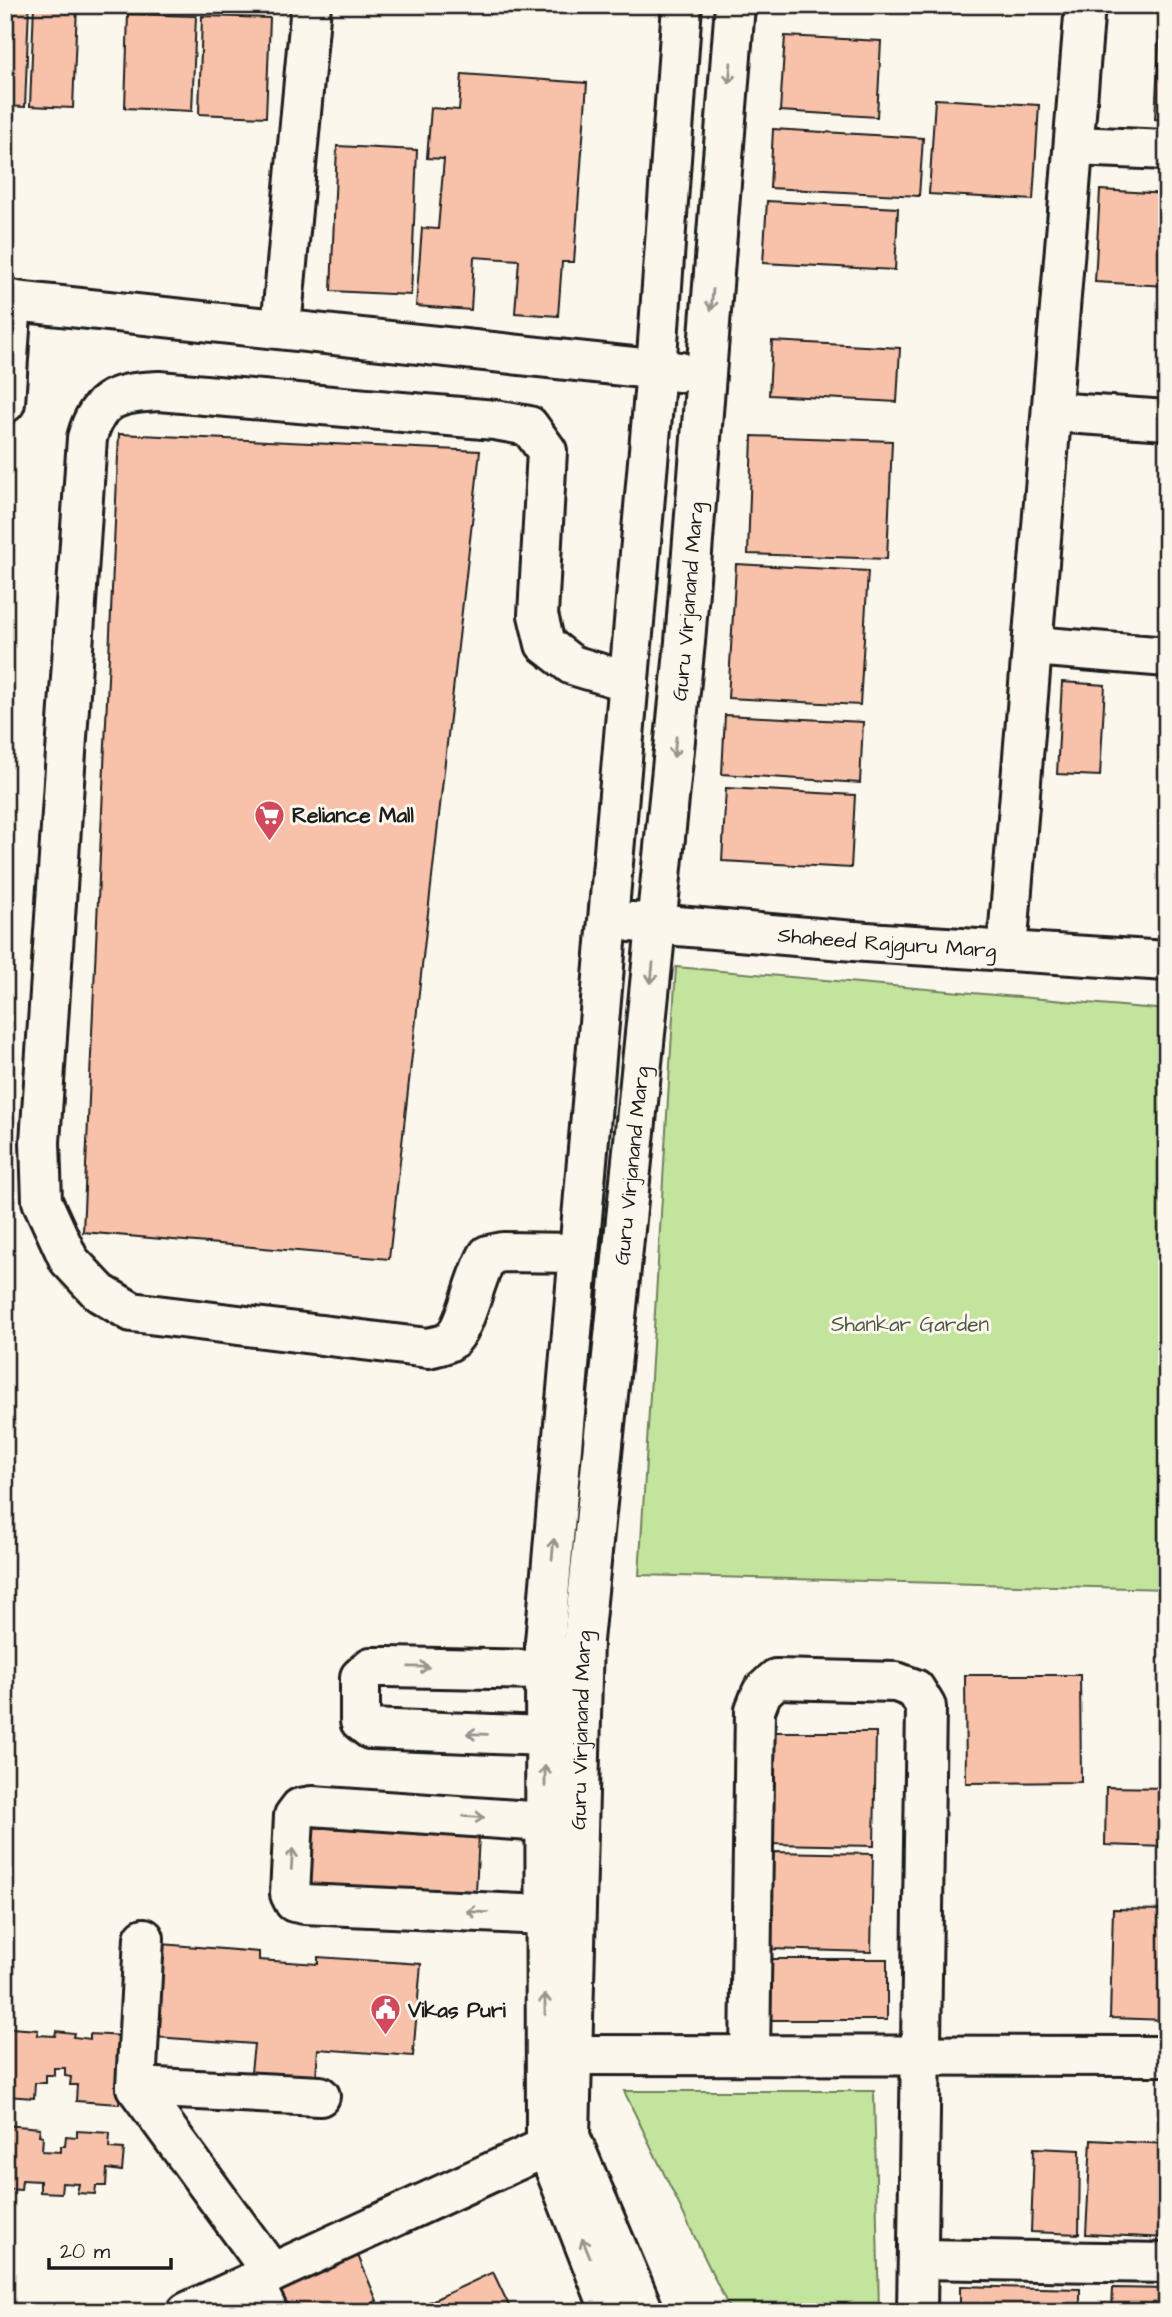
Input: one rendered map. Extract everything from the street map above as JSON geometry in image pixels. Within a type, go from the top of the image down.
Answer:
[{"type":"street","points":[[281,328],[311,5]]},
{"type":"street","name":"Guru Virjanand Marg","points":[[559,2055],[545,1915],[545,1642],[656,370],[682,5]]},
{"type":"street","name":"Guru Virjanand Marg","points":[[611,2312],[558,2141],[559,2055],[583,1640],[685,642],[735,5]]},
{"type":"street","points":[[1007,951],[1085,5]]},
{"type":"street","points":[[1074,146],[1167,150]]},
{"type":"street","points":[[5,403],[8,300],[656,370],[706,373]]},
{"type":"street","points":[[579,1253],[503,1252],[488,1255],[480,1268],[460,1329],[449,1342],[428,1348],[132,1312],[100,1293],[69,1259],[41,1201],[40,1142],[87,438],[92,419],[106,401],[130,392],[159,391],[495,420],[529,426],[547,451],[538,615],[545,644],[572,665],[629,682]]},
{"type":"street","points":[[1052,412],[1167,420]]},
{"type":"street","points":[[1033,646],[1167,657]]},
{"type":"street","name":"Shaheed Rajguru Marg","points":[[608,920],[1167,961]]},
{"type":"street","points":[[545,1670],[371,1667],[360,1677],[360,1721],[370,1729],[545,1737]]},
{"type":"street","points":[[750,2055],[755,1710],[762,1692],[776,1679],[896,1682],[915,1689],[926,1707],[917,2312]]},
{"type":"street","points":[[545,1822],[312,1806],[300,1808],[294,1816],[290,1894],[294,1902],[304,1905],[545,1915]]},
{"type":"street","points":[[144,1938],[136,2087],[264,2289]]},
{"type":"street","points":[[559,2055],[1167,2056]]},
{"type":"street","points":[[136,2087],[320,2096]]},
{"type":"street","points":[[187,2312],[264,2289],[558,2141]]},
{"type":"street","name":"Guru Virjanand Marg","points":[[558,2141],[644,2312]]},
{"type":"street","points":[[918,2259],[1167,2263]]},
{"type":"green space","name":"Shankar Garden","points":[[676,967],[1167,1010],[1167,1589],[639,1575]]},
{"type":"green space","points":[[624,2091],[874,2091],[879,2312],[731,2312]]},
{"type":"building","points":[[5,5],[29,5],[25,107],[5,106]]},
{"type":"building","points":[[34,5],[77,5],[73,108],[30,106]]},
{"type":"building","points":[[1161,5],[1167,6],[1167,120],[1155,119]]},
{"type":"building","points":[[128,14],[196,16],[192,111],[125,108]]},
{"type":"building","points":[[202,16],[270,18],[266,117],[199,114]]},
{"type":"building","points":[[785,36],[881,41],[877,117],[780,111]]},
{"type":"building","points":[[462,74],[587,83],[574,262],[562,262],[558,316],[515,313],[519,260],[474,257],[471,310],[416,306],[422,228],[438,229],[444,159],[427,158],[431,108],[459,110]]},
{"type":"building","points":[[935,99],[1039,105],[1033,200],[929,194]]},
{"type":"building","points":[[773,129],[923,138],[919,196],[770,188]]},
{"type":"building","points":[[337,146],[417,150],[411,295],[331,291]]},
{"type":"building","points":[[1100,190],[1167,194],[1167,286],[1095,282]]},
{"type":"building","points":[[767,201],[898,208],[895,270],[763,263]]},
{"type":"building","points":[[772,341],[900,348],[897,402],[769,395]]},
{"type":"building","name":"Reliance Mall","points":[[119,434],[480,451],[389,1259],[83,1232]]},
{"type":"building","points":[[752,436],[892,441],[887,559],[748,554]]},
{"type":"building","points":[[736,564],[868,571],[860,705],[728,698]]},
{"type":"building","points":[[1062,682],[1105,685],[1100,776],[1057,774]]},
{"type":"building","points":[[725,715],[863,722],[860,783],[722,774]]},
{"type":"building","points":[[726,788],[855,795],[851,868],[722,861]]},
{"type":"building","points":[[965,1675],[1080,1675],[1081,1782],[966,1783]]},
{"type":"building","points":[[773,1732],[876,1732],[874,1846],[771,1844]]},
{"type":"building","points":[[1106,1787],[1167,1788],[1167,1847],[1105,1845]]},
{"type":"building","points":[[305,1827],[479,1835],[476,1892],[302,1884]]},
{"type":"building","points":[[772,1852],[873,1854],[871,1952],[770,1949]]},
{"type":"building","points":[[1113,1909],[1167,1910],[1167,2020],[1110,2018]]},
{"type":"building","points":[[161,1944],[259,1952],[259,1960],[318,1964],[318,1957],[421,1964],[413,2056],[318,2049],[316,2077],[251,2072],[254,2044],[155,2037]]},
{"type":"building","points":[[766,1959],[887,1959],[887,2020],[766,2020]]},
{"type":"building","points":[[10,2028],[38,2030],[37,2035],[55,2036],[56,2031],[74,2033],[73,2037],[90,2039],[90,2034],[124,2036],[119,2104],[76,2101],[77,2085],[70,2085],[71,2077],[65,2076],[65,2068],[54,2068],[54,2075],[46,2075],[46,2083],[35,2083],[34,2098],[6,2096],[5,2047],[9,2047]]},
{"type":"building","points":[[5,2125],[40,2128],[39,2135],[43,2136],[42,2151],[61,2152],[66,2136],[77,2137],[77,2131],[110,2133],[109,2148],[124,2149],[122,2171],[107,2169],[106,2186],[96,2186],[95,2194],[77,2193],[79,2184],[62,2183],[61,2193],[40,2192],[40,2181],[22,2180],[21,2190],[5,2189]]},
{"type":"building","points":[[1091,2140],[1167,2144],[1167,2238],[1086,2234]]},
{"type":"building","points":[[1034,2148],[1080,2150],[1079,2234],[1031,2232]]},
{"type":"building","points":[[354,2246],[377,2301],[350,2312],[282,2312],[269,2280]]},
{"type":"building","points":[[493,2272],[512,2312],[408,2312]]},
{"type":"building","points":[[960,2286],[1080,2289],[1080,2312],[960,2312]]},
{"type":"building","points":[[1113,2288],[1167,2289],[1167,2312],[1112,2312]]},
{"type":"place","name":"Reliance Mall","points":[[269,842]]},
{"type":"place","name":"Vikas Puri","points":[[385,2037]]}]
